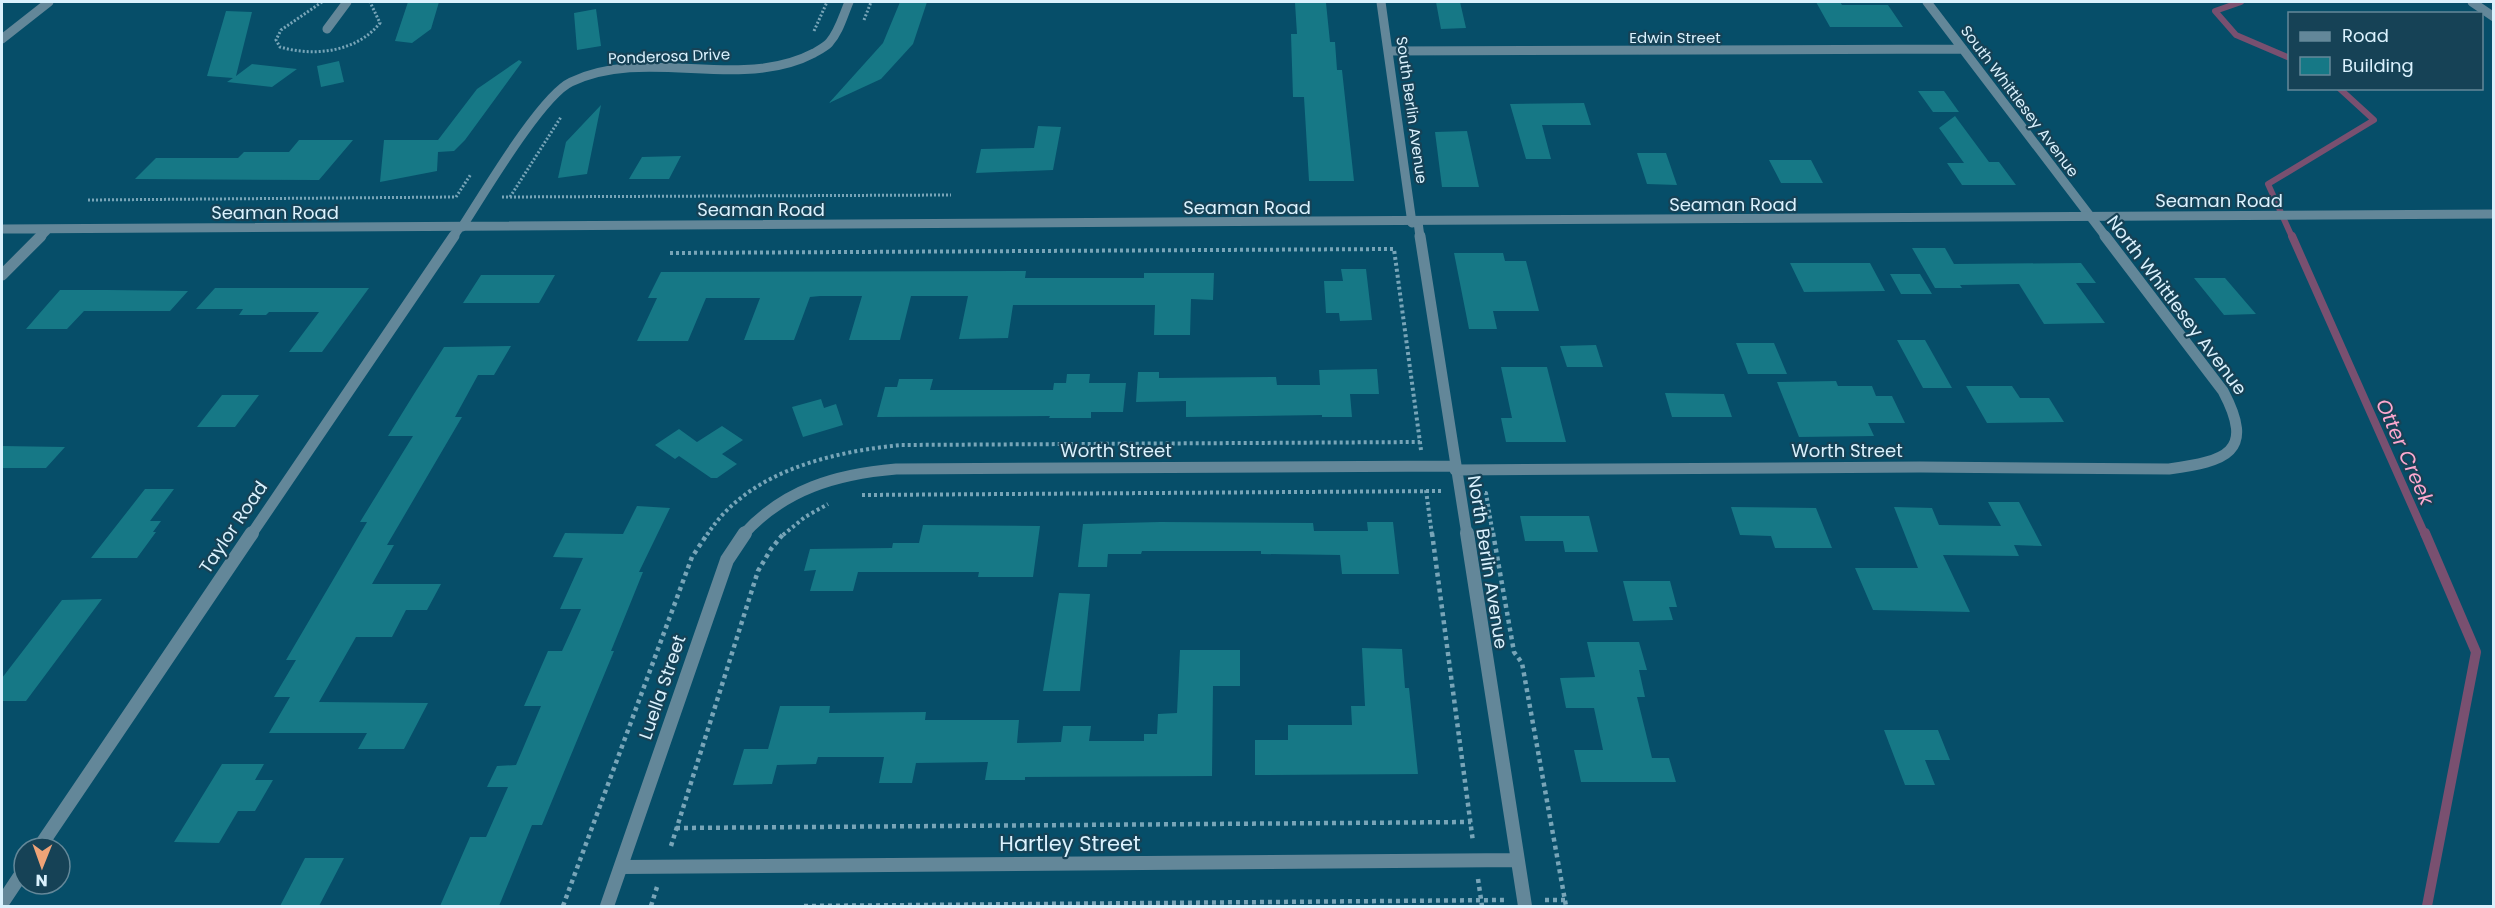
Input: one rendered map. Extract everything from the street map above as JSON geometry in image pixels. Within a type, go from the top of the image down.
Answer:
[{"type":"street","points":[[2,39],[49,2]]},
{"type":"street","points":[[327,29],[346,2]]},
{"type":"street","name":"Ponderosa Drive","points":[[461,227],[545,104],[563,87],[585,77],[616,70],[758,68],[799,60],[820,51],[832,39],[849,2]]},
{"type":"street","name":"South Berlin Avenue","points":[[1382,2],[1415,223]]},
{"type":"street","name":"South Whittlesey Avenue","points":[[1927,2],[2091,217]]},
{"type":"street","points":[[2472,2],[2493,17]]},
{"type":"street","name":"Edwin Street","points":[[1388,51],[1963,49]]},
{"type":"street","name":"Seaman Road","points":[[2,230],[1415,223],[2493,214]]},
{"type":"street","name":"North Whittlesey Avenue","points":[[2091,217],[2187,342],[2232,406],[2240,431],[2234,448]]},
{"type":"street","name":"North Berlin Avenue","points":[[1415,223],[1525,903]]},
{"type":"street","name":"Taylor Road","points":[[47,836],[461,227]]},
{"type":"street","points":[[2,274],[48,229]]},
{"type":"street","name":"Worth Street","points":[[783,500],[798,490],[837,476],[878,470],[1423,466],[1455,468],[2169,469],[2205,464],[2234,448]]},
{"type":"street","name":"Luella Street","points":[[608,906],[725,565],[743,535],[755,521],[783,500]]},
{"type":"street","name":"Hartley Street","points":[[621,867],[1518,860]]},
{"type":"street","points":[[2,903],[12,888]]},
{"type":"path","points":[[816,26],[827,2]]},
{"type":"path","points":[[861,26],[872,2]]},
{"type":"path","points":[[510,196],[564,114]]},
{"type":"path","points":[[494,196],[951,195]]},
{"type":"path","points":[[88,200],[464,197]]},
{"type":"path","points":[[670,253],[1394,249],[1481,904]]},
{"type":"path","points":[[563,906],[692,557],[701,541],[728,509],[773,477],[805,462],[832,454],[881,446],[1420,442]]},
{"type":"path","points":[[804,906],[1566,903],[1522,663],[1514,652],[1486,493],[1426,490],[859,495]]},
{"type":"path","points":[[651,906],[758,572],[767,552],[791,525],[815,510],[836,501]]},
{"type":"path","points":[[676,828],[1471,822]]},
{"type":"building","points":[[408,2],[439,2],[431,29],[412,43],[395,41]]},
{"type":"building","points":[[900,2],[927,2],[913,44],[881,79],[829,103],[883,43]]},
{"type":"building","points":[[1436,2],[1460,2],[1466,28],[1441,29]]},
{"type":"building","points":[[1816,2],[1840,2],[1842,5],[1888,5],[1903,27],[1830,27]]},
{"type":"building","points":[[1295,3],[1326,3],[1330,42],[1335,42],[1337,70],[1342,70],[1354,181],[1309,181],[1304,97],[1293,97],[1291,34],[1297,34]]},
{"type":"building","points":[[596,9],[601,46],[577,50],[574,13]]},
{"type":"building","points":[[226,11],[252,12],[236,76],[252,64],[297,69],[272,87],[227,82],[233,78],[207,76]]},
{"type":"building","points":[[519,60],[522,62],[465,140],[454,151],[438,152],[437,171],[380,182],[384,140],[438,140],[477,89]]},
{"type":"building","points":[[339,61],[344,82],[321,87],[317,66]]},
{"type":"building","points":[[1918,91],[1944,91],[1959,112],[1933,112]]},
{"type":"building","points":[[1584,103],[1591,125],[1542,125],[1551,159],[1526,159],[1510,104]]},
{"type":"building","points":[[601,105],[587,174],[558,178],[566,142]]},
{"type":"building","points":[[1955,116],[1989,162],[1999,162],[2016,185],[1962,185],[1947,163],[1964,163],[1939,128]]},
{"type":"building","points":[[1038,126],[1061,127],[1053,170],[976,173],[981,149],[1034,148]]},
{"type":"building","points":[[1467,131],[1479,187],[1442,187],[1435,132]]},
{"type":"building","points":[[299,140],[353,140],[319,180],[135,179],[156,158],[238,158],[244,152],[289,152]]},
{"type":"building","points":[[1637,153],[1666,153],[1677,185],[1647,184]]},
{"type":"building","points":[[681,156],[669,179],[629,179],[642,157]]},
{"type":"building","points":[[1769,160],[1811,160],[1823,183],[1781,183]]},
{"type":"building","points":[[1912,248],[1945,248],[1954,264],[2081,263],[2096,283],[2076,283],[2105,323],[2044,324],[2019,284],[1960,285],[1962,288],[1935,288]]},
{"type":"building","points":[[1454,253],[1503,253],[1505,261],[1526,261],[1539,311],[1493,311],[1497,329],[1469,329]]},
{"type":"building","points":[[1790,263],[1870,263],[1885,291],[1804,292]]},
{"type":"building","points":[[1341,269],[1366,269],[1372,320],[1340,321],[1339,313],[1326,313],[1324,281],[1343,281]]},
{"type":"building","points":[[1026,271],[1025,278],[1144,278],[1144,273],[1214,273],[1213,300],[1191,299],[1190,335],[1154,335],[1155,305],[1013,305],[1008,338],[959,339],[968,296],[911,296],[900,340],[849,340],[862,296],[820,296],[810,297],[794,340],[744,340],[760,298],[706,298],[688,341],[637,341],[657,298],[648,298],[661,272]]},
{"type":"building","points":[[1890,274],[1920,274],[1932,294],[1901,294]]},
{"type":"building","points":[[481,275],[555,275],[539,303],[463,303]]},
{"type":"building","points":[[2194,278],[2225,278],[2256,314],[2224,315]]},
{"type":"building","points":[[215,288],[369,288],[322,352],[289,352],[319,312],[269,312],[266,315],[239,315],[243,309],[196,309]]},
{"type":"building","points":[[60,290],[188,291],[170,311],[84,311],[67,329],[26,329]]},
{"type":"building","points":[[1897,340],[1925,340],[1952,388],[1923,388]]},
{"type":"building","points":[[1736,343],[1774,343],[1787,374],[1748,374]]},
{"type":"building","points":[[1596,345],[1603,367],[1567,367],[1560,346]]},
{"type":"building","points":[[511,346],[494,375],[478,375],[455,417],[462,417],[387,545],[394,545],[372,584],[441,584],[427,610],[406,610],[392,637],[356,637],[319,702],[428,703],[404,749],[358,749],[367,733],[269,733],[290,697],[274,697],[296,660],[286,660],[367,522],[360,522],[413,436],[388,436],[414,394],[444,347]]},
{"type":"building","points":[[1501,367],[1547,367],[1566,442],[1506,442],[1501,418],[1512,418]]},
{"type":"building","points":[[1377,369],[1379,394],[1350,394],[1352,417],[1322,417],[1322,415],[1186,417],[1186,401],[1136,402],[1138,372],[1159,372],[1159,378],[1276,377],[1277,385],[1320,385],[1319,370]]},
{"type":"building","points":[[1067,374],[1090,374],[1089,383],[1126,383],[1123,412],[1091,412],[1091,418],[1049,418],[1050,416],[877,417],[885,387],[897,387],[899,379],[933,379],[930,390],[1053,390],[1054,383],[1066,383]]},
{"type":"building","points":[[1836,381],[1838,386],[1872,386],[1876,396],[1892,396],[1905,423],[1868,423],[1874,436],[1799,437],[1777,382]]},
{"type":"building","points":[[1966,386],[2012,386],[2020,398],[2049,398],[2064,422],[1987,423]]},
{"type":"building","points":[[1665,393],[1724,394],[1732,417],[1672,417]]},
{"type":"building","points":[[222,395],[259,395],[235,427],[197,427]]},
{"type":"building","points":[[821,399],[824,408],[836,404],[843,425],[803,437],[792,407]]},
{"type":"building","points":[[722,426],[743,440],[722,454],[737,464],[717,478],[711,478],[679,456],[675,459],[655,445],[679,429],[697,442]]},
{"type":"building","points":[[2,446],[65,447],[46,468],[2,468]]},
{"type":"building","points":[[145,489],[174,489],[150,521],[161,521],[137,558],[91,558]]},
{"type":"building","points":[[1988,502],[2019,502],[2042,546],[2014,545],[2019,556],[1943,555],[1970,612],[1873,610],[1855,568],[1918,568],[1894,507],[1932,508],[1939,525],[2001,526]]},
{"type":"building","points":[[637,506],[670,508],[639,572],[643,572],[611,651],[614,651],[542,825],[532,825],[499,906],[440,906],[470,837],[486,837],[508,787],[487,787],[497,766],[516,765],[541,706],[524,706],[548,651],[562,651],[581,609],[560,609],[583,558],[553,557],[565,533],[623,534]]},
{"type":"building","points":[[1731,507],[1816,508],[1832,548],[1775,548],[1771,536],[1740,535]]},
{"type":"building","points":[[1520,516],[1589,516],[1598,552],[1565,552],[1563,541],[1525,541]]},
{"type":"building","points":[[1367,522],[1393,522],[1399,574],[1342,574],[1340,555],[1261,554],[1261,551],[1142,551],[1141,554],[1108,554],[1107,567],[1078,567],[1083,524],[1313,523],[1314,531],[1368,531]]},
{"type":"building","points":[[923,525],[1040,526],[1033,577],[978,577],[979,572],[858,572],[853,591],[810,591],[816,570],[804,571],[810,549],[892,548],[893,543],[919,543]]},
{"type":"building","points":[[1623,581],[1670,581],[1677,607],[1669,607],[1673,620],[1633,621]]},
{"type":"building","points":[[1059,593],[1090,594],[1080,691],[1043,691]]},
{"type":"building","points":[[102,599],[26,701],[2,701],[2,678],[62,600]]},
{"type":"building","points":[[1587,642],[1639,642],[1647,670],[1639,670],[1645,697],[1637,697],[1652,758],[1669,758],[1676,782],[1581,782],[1574,750],[1603,750],[1594,708],[1566,708],[1560,678],[1595,677]]},
{"type":"building","points":[[1362,648],[1402,649],[1405,688],[1409,688],[1418,774],[1255,775],[1255,740],[1288,740],[1288,725],[1352,725],[1351,706],[1365,706]]},
{"type":"building","points":[[1180,650],[1240,650],[1240,686],[1213,686],[1212,776],[1025,777],[1025,780],[985,780],[988,762],[916,763],[912,783],[879,783],[884,757],[818,757],[816,764],[777,765],[772,784],[733,785],[744,749],[768,749],[780,706],[830,706],[829,713],[926,712],[925,720],[1019,720],[1017,743],[1061,742],[1063,726],[1091,726],[1089,741],[1144,741],[1144,734],[1157,734],[1158,714],[1177,713]]},
{"type":"building","points":[[1884,730],[1938,730],[1950,760],[1925,760],[1935,785],[1905,785]]},
{"type":"building","points":[[222,764],[264,764],[255,780],[273,780],[255,811],[238,811],[219,843],[174,842]]},
{"type":"building","points":[[305,858],[344,858],[319,906],[280,906]]},
{"type":"waterway","name":"Otter Creek","points":[[2241,2],[2215,11],[2236,35],[2288,57]]},
{"type":"waterway","name":"Otter Creek","points":[[2292,237],[2268,184],[2374,120],[2341,90]]},
{"type":"waterway","name":"Otter Creek","points":[[2292,236],[2425,535]]},
{"type":"waterway","name":"Otter Creek","points":[[2425,533],[2476,652],[2427,906]]}]
